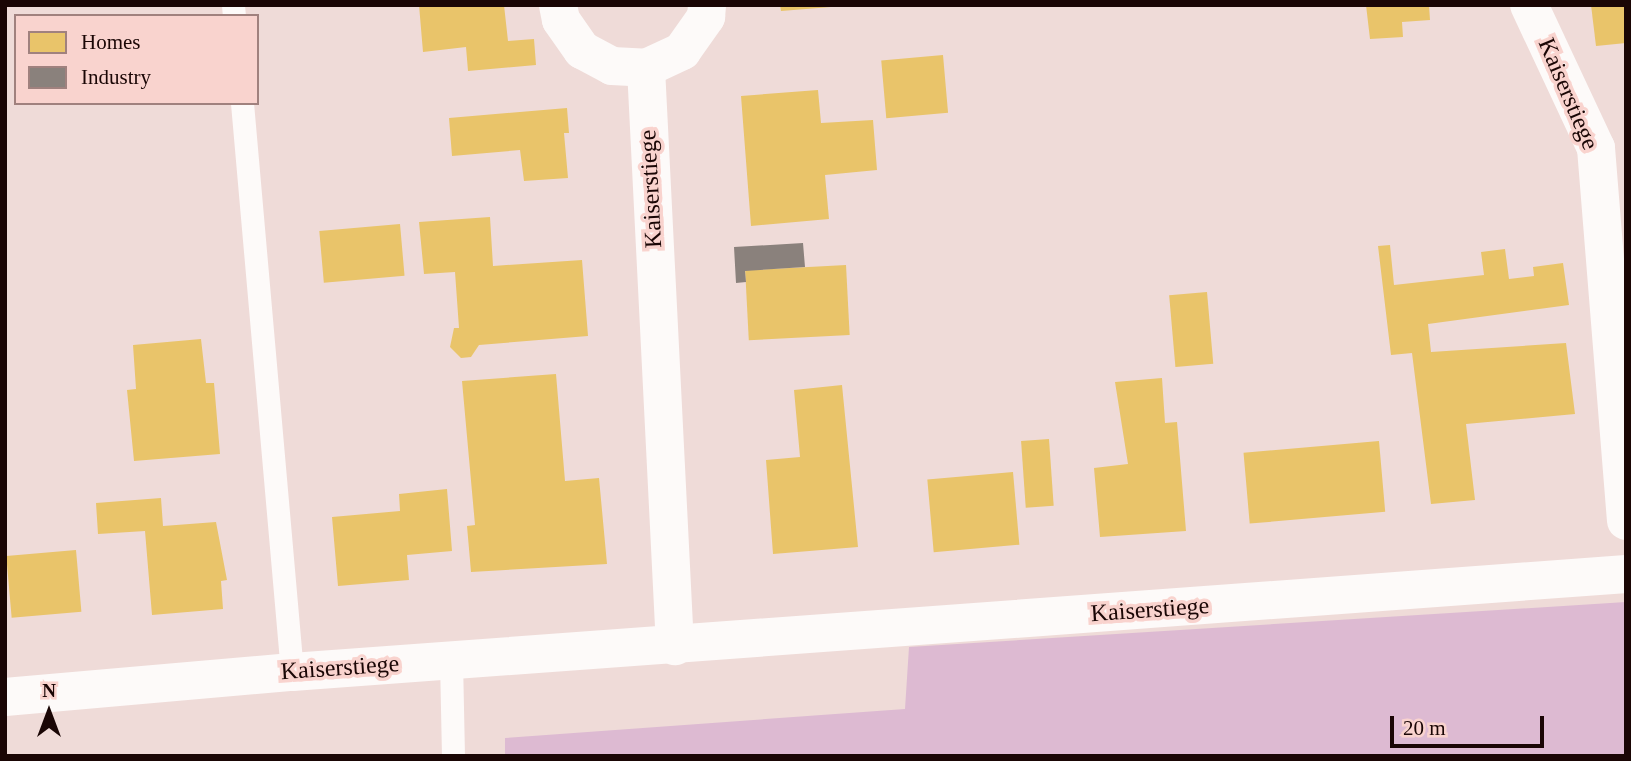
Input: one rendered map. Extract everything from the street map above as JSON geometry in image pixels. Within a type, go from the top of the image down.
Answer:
[{"type":"street","points":[[558,5],[561,20],[582,50],[612,66],[646,68],[682,51],[706,17],[707,5]]},
{"type":"street","name":"Kaiserstiege","points":[[1529,5],[1596,148],[1626,521]]},
{"type":"street","name":"Kaiserstiege","points":[[646,68],[675,646]]},
{"type":"street","name":"Kaiserstiege","points":[[5,698],[292,671],[675,646],[1626,574]]},
{"type":"lane","points":[[242,105],[292,671]]},
{"type":"lane","points":[[451,660],[453,756]]},
{"type":"shaded area","points":[[1626,602],[1626,756],[505,756],[505,738],[905,709],[909,647]]},
{"type":"building: Homes","points":[[419,5],[504,5],[508,41],[534,39],[536,65],[468,71],[466,47],[423,52]]},
{"type":"building: Homes","points":[[780,5],[831,5],[831,7],[781,11]]},
{"type":"building: Homes","points":[[1366,5],[1429,5],[1430,20],[1402,22],[1403,37],[1370,39]]},
{"type":"building: Homes","points":[[1591,5],[1626,5],[1626,43],[1596,46]]},
{"type":"building: Homes","points":[[943,55],[948,113],[886,118],[881,60]]},
{"type":"building: Homes","points":[[818,90],[821,123],[873,120],[877,170],[825,175],[829,219],[751,226],[741,96]]},
{"type":"building: Homes","points":[[567,108],[569,133],[564,133],[568,178],[524,181],[520,150],[452,156],[449,118]]},
{"type":"building: Homes","points":[[490,217],[493,266],[582,260],[588,336],[479,345],[471,357],[461,358],[450,347],[454,328],[459,328],[455,272],[424,274],[419,222]]},
{"type":"building: Homes","points":[[400,224],[405,276],[324,283],[319,231]]},
{"type":"building: Homes","points":[[1390,245],[1394,285],[1484,275],[1481,252],[1505,249],[1509,279],[1534,276],[1533,267],[1563,263],[1569,305],[1428,324],[1431,352],[1566,343],[1575,414],[1466,424],[1475,500],[1431,504],[1412,353],[1391,355],[1378,246]]},
{"type":"building: Homes","points":[[846,265],[850,335],[749,340],[745,270]]},
{"type":"building: Homes","points":[[1207,292],[1213,364],[1175,367],[1169,295]]},
{"type":"building: Homes","points":[[201,339],[206,383],[214,383],[220,454],[134,461],[127,390],[136,389],[133,345]]},
{"type":"building: Homes","points":[[556,374],[565,481],[599,478],[607,564],[471,572],[467,526],[475,525],[462,381]]},
{"type":"building: Homes","points":[[1162,378],[1165,423],[1177,422],[1186,531],[1100,537],[1094,468],[1128,464],[1115,382]]},
{"type":"building: Homes","points":[[842,385],[858,547],[773,554],[766,460],[800,457],[794,390]]},
{"type":"building: Homes","points":[[1049,439],[1054,506],[1026,508],[1021,441]]},
{"type":"building: Homes","points":[[1379,441],[1385,512],[1250,524],[1244,453]]},
{"type":"building: Homes","points":[[1013,472],[1019,545],[934,552],[927,479]]},
{"type":"building: Homes","points":[[447,489],[452,551],[407,555],[409,580],[338,586],[332,517],[400,511],[399,494]]},
{"type":"building: Homes","points":[[161,498],[163,526],[216,522],[227,580],[221,581],[223,609],[152,615],[145,531],[98,534],[96,503]]},
{"type":"building: Homes","points":[[76,550],[81,612],[12,618],[6,556]]},
{"type":"building: Industry","points":[[803,243],[805,267],[745,271],[746,282],[736,283],[734,247]]}]
